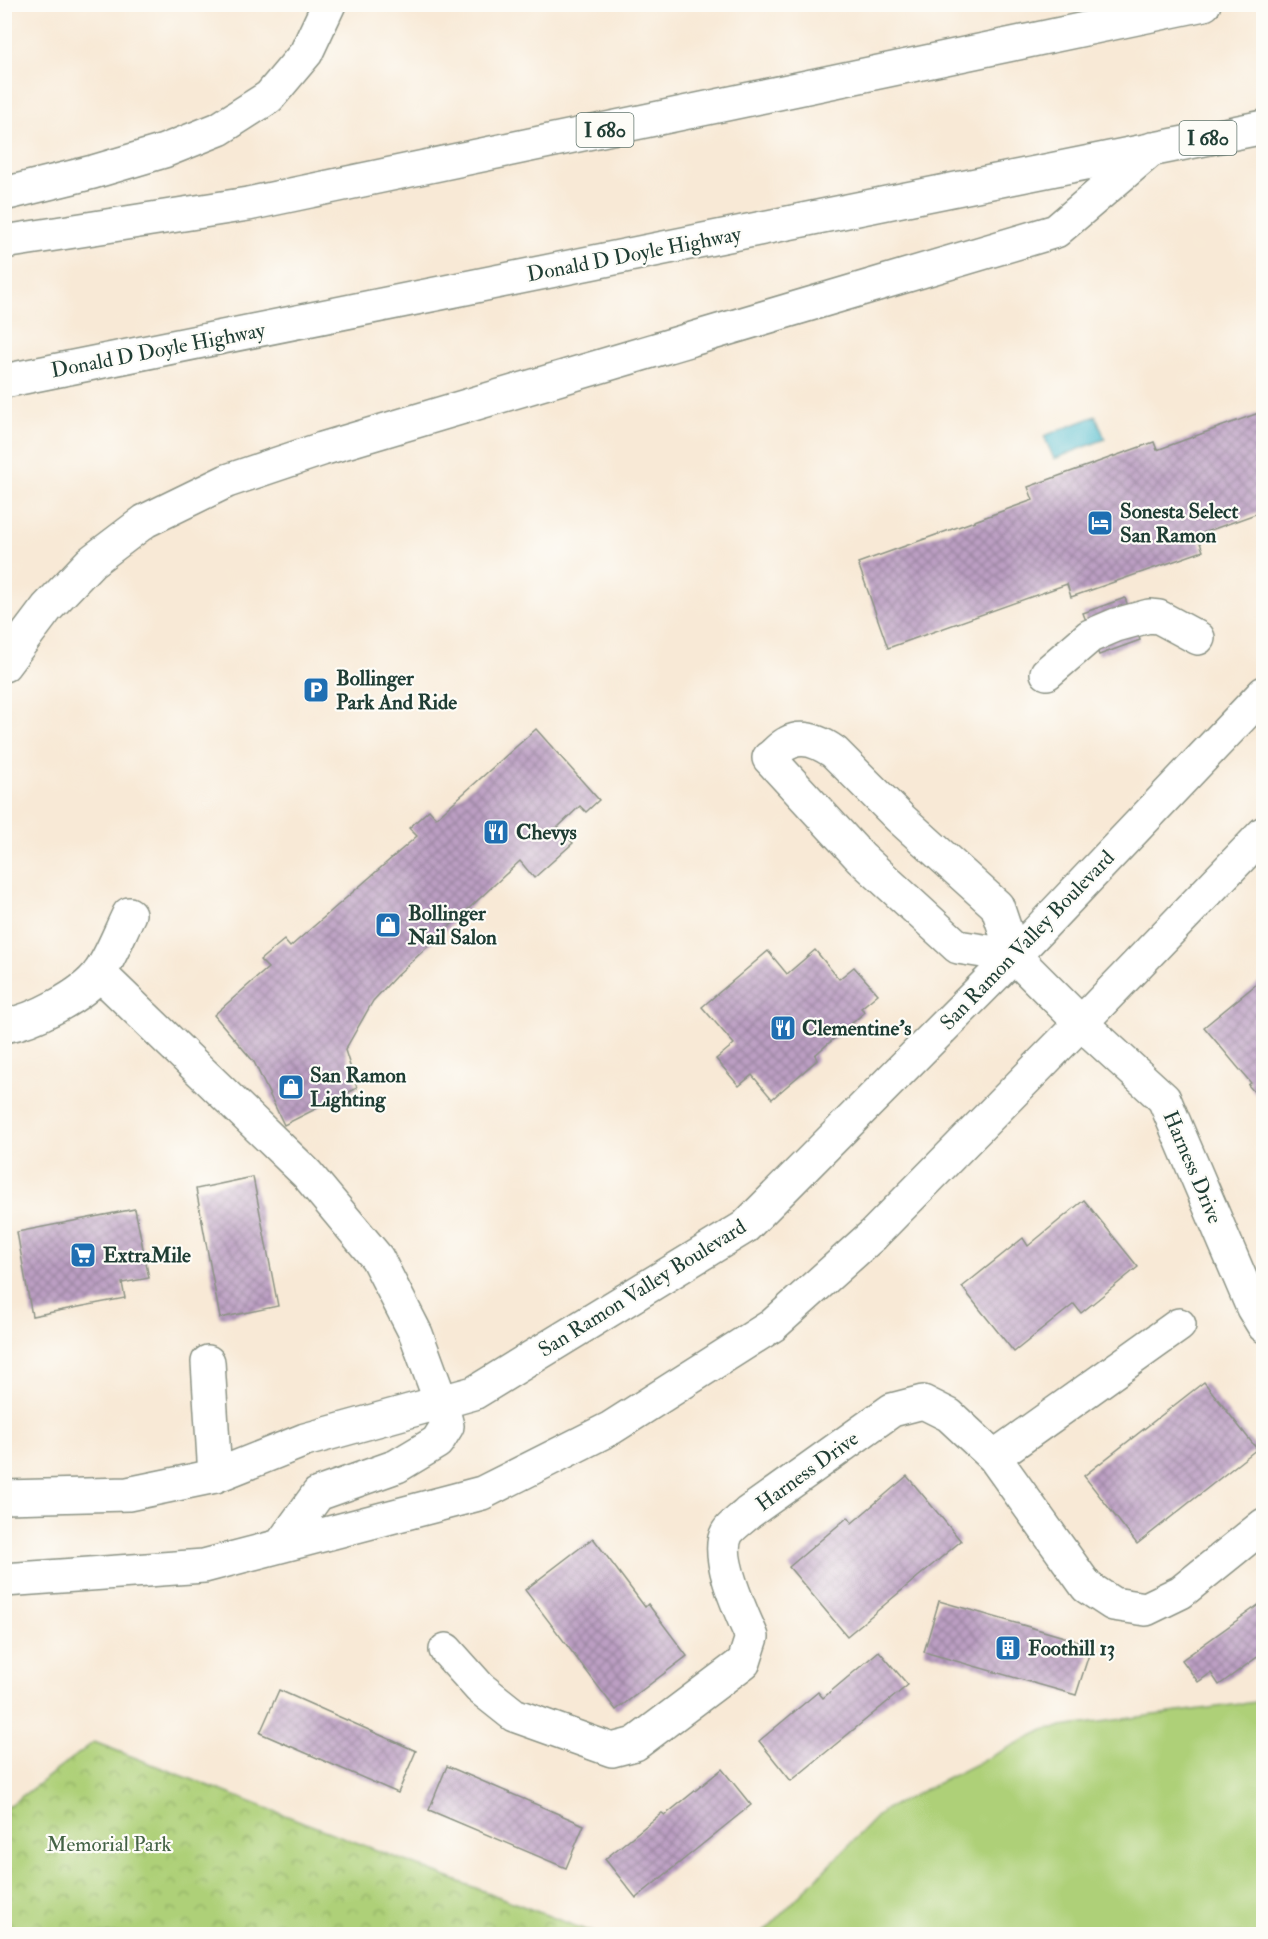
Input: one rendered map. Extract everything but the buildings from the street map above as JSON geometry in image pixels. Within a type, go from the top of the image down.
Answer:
[{"type":"main road","points":[[4,194],[93,172],[164,151],[219,129],[268,97],[306,53],[329,4]]},
{"type":"main road","name":"I 680","points":[[4,242],[248,204],[1204,4]]},
{"type":"main road","name":"Donald D Doyle Highway","points":[[4,381],[1263,127]]},
{"type":"main road","points":[[4,665],[47,608],[91,562],[145,521],[227,482],[322,449],[1056,231],[1152,149]]},
{"type":"main road","points":[[1047,673],[1090,636],[1116,625],[1149,616],[1160,617],[1198,638]]},
{"type":"main road","name":"San Ramon Valley Boulevard","points":[[4,1497],[128,1494],[215,1476],[305,1440],[474,1393],[745,1227],[1014,956],[1263,693]]},
{"type":"main road","points":[[807,739],[821,743],[834,752],[900,818],[997,906],[1014,956],[958,947],[861,858],[769,758],[789,742],[807,739]]},
{"type":"main road","points":[[4,1580],[204,1566],[482,1493],[611,1428],[773,1325],[873,1235],[1263,833]]},
{"type":"main road","points":[[4,1026],[15,1024],[71,999],[99,973],[129,914]]},
{"type":"main road","name":"Harness Drive","points":[[1014,956],[1081,1023],[1164,1099],[1253,1308],[1263,1326]]},
{"type":"main road","points":[[99,973],[307,1174],[377,1258],[416,1334],[441,1402],[447,1426],[437,1442],[397,1466],[318,1494],[281,1545]]},
{"type":"main road","points":[[994,1457],[1179,1325]]},
{"type":"main road","points":[[208,1362],[215,1476]]},
{"type":"main road","name":"Harness Drive","points":[[446,1650],[480,1688],[514,1715],[612,1750],[634,1744],[744,1662],[752,1637],[723,1559],[727,1533],[748,1514],[892,1410],[923,1402],[950,1415],[994,1457],[1087,1587],[1113,1604],[1146,1609],[1181,1592],[1263,1525]]},
{"type":"green space","points":[[1263,1701],[1263,1934],[762,1934],[882,1811],[1046,1729]]},
{"type":"green space","name":"Memorial Park","points":[[94,1742],[596,1934],[5,1934],[5,1809]]},
{"type":"water","points":[[1096,416],[1105,439],[1054,459],[1044,436]]},
{"type":"place","name":"Sonesta Select San Ramon","points":[[1100,523]]},
{"type":"place","name":"Bollinger Park And Ride","points":[[316,690]]},
{"type":"place","name":"Chevys","points":[[496,832]]},
{"type":"place","name":"Bollinger Nail Salon","points":[[388,925]]},
{"type":"place","name":"Clementine's","points":[[783,1028]]},
{"type":"place","name":"San Ramon Lighting","points":[[291,1087]]},
{"type":"place","name":"ExtraMile","points":[[83,1255]]},
{"type":"place","name":"Foothill 13","points":[[1008,1648]]}]
